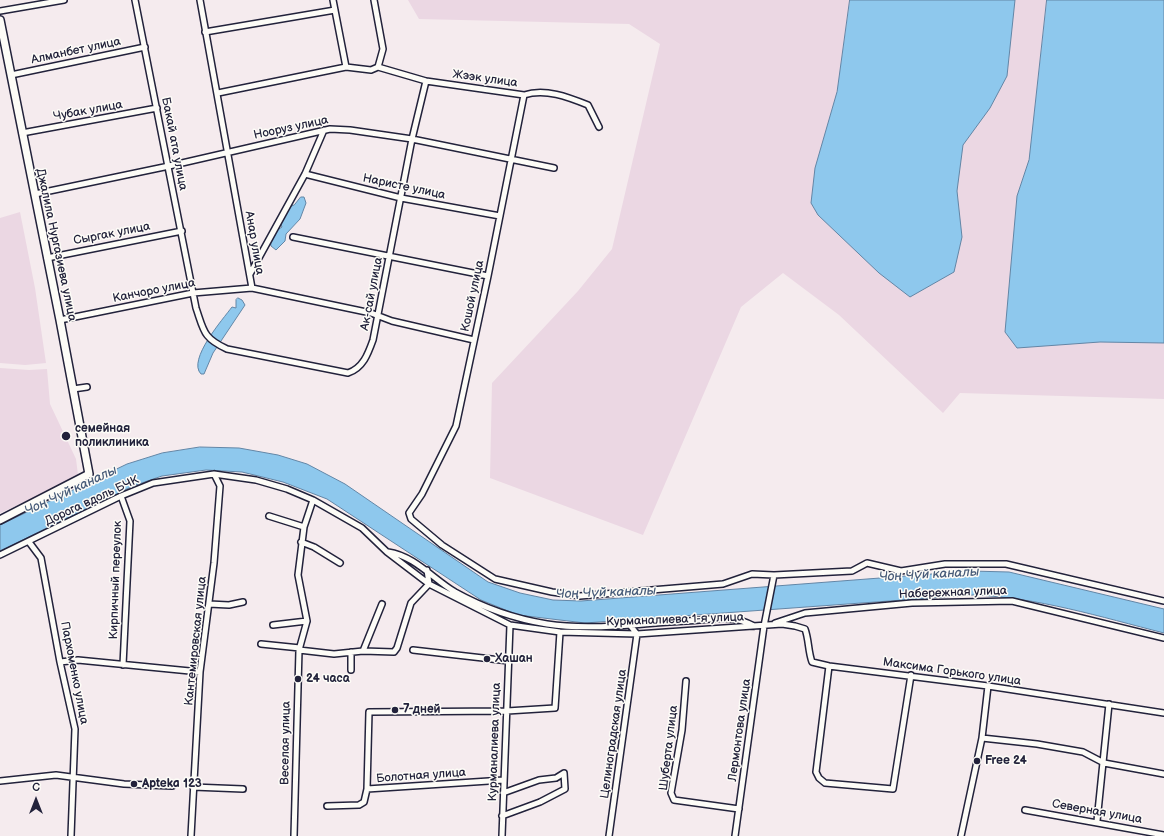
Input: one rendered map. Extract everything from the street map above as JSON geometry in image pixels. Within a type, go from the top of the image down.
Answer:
[{"type":"street","points":[[0,12],[64,0]]},
{"type":"street","name":"Бакай ата улица","points":[[135,0],[182,231],[193,293]]},
{"type":"street","name":"Анар улица","points":[[200,0],[229,152],[252,288],[378,316],[392,321],[474,340]]},
{"type":"street","points":[[218,93],[346,68],[333,0]]},
{"type":"street","points":[[374,0],[383,43],[378,67]]},
{"type":"street","points":[[206,32],[334,10]]},
{"type":"street","name":"Джалила Нургазиева улица","points":[[0,20],[74,389],[89,474],[0,520]]},
{"type":"street","name":"Алманбет улица","points":[[11,76],[145,47]]},
{"type":"street","name":"Жээк улица","points":[[346,68],[371,70],[378,67],[426,81],[524,95],[533,92],[564,96],[588,105],[599,127]]},
{"type":"street","name":"Ак-сай улица","points":[[193,293],[196,308],[206,337],[221,346],[348,373],[355,371],[367,356],[373,340],[412,140],[426,81]]},
{"type":"street","name":"Кошой улица","points":[[524,95],[456,426],[422,494],[409,513],[411,519],[442,545],[495,579],[552,592],[580,596],[723,584],[752,574],[774,578]]},
{"type":"street","name":"Чубак улица","points":[[22,133],[157,108]]},
{"type":"street","points":[[250,274],[305,174],[324,130]]},
{"type":"street","name":"Нооруз улица","points":[[34,194],[169,166],[324,130],[350,130],[412,140],[554,168]]},
{"type":"street","name":"Наристе улица","points":[[305,174],[401,198],[500,216]]},
{"type":"street","name":"Сыргак улица","points":[[47,258],[182,231]]},
{"type":"street","points":[[292,237],[488,276]]},
{"type":"street","name":"Канчоро улица","points":[[60,320],[193,293],[252,288]]},
{"type":"street","points":[[74,389],[87,387]]},
{"type":"street","name":"Дорога вдоль БЧК","points":[[0,555],[120,496],[153,483],[214,474],[256,480],[287,489],[313,500]]},
{"type":"street","name":"Кантемировская улица","points":[[191,836],[200,672],[214,563],[220,486],[214,474]]},
{"type":"street","name":"Кирпичный переулок","points":[[120,496],[130,521],[123,665]]},
{"type":"street","name":"Веселая улица","points":[[294,836],[299,649],[307,621],[298,575],[304,527],[313,500]]},
{"type":"street","name":"Курманалиева 1-я улица","points":[[313,500],[362,528],[387,552],[429,584],[510,625],[560,632],[638,634],[764,626]]},
{"type":"street","points":[[269,516],[304,527]]},
{"type":"street","name":"Пархоменко улица","points":[[29,542],[41,558],[60,662],[75,729],[71,836]]},
{"type":"street","points":[[301,542],[314,547],[340,563]]},
{"type":"street","points":[[387,552],[398,554],[427,570],[455,592],[502,612],[546,624],[591,628],[731,617],[756,627]]},
{"type":"street","points":[[774,578],[852,571],[868,563],[901,571],[945,564],[1006,564],[1164,601]]},
{"type":"street","points":[[261,644],[334,654],[363,651],[394,652],[397,648],[411,603],[429,584],[427,570]]},
{"type":"street","name":"Лермонтова улица","points":[[735,836],[764,626],[774,578]]},
{"type":"street","name":"Набережная улица","points":[[764,626],[806,613],[912,603],[1012,601],[1164,638]]},
{"type":"street","points":[[209,604],[230,605],[242,602]]},
{"type":"street","points":[[363,651],[382,604]]},
{"type":"street","points":[[502,612],[510,625]]},
{"type":"street","points":[[273,625],[307,621]]},
{"type":"street","points":[[629,624],[638,634]]},
{"type":"street","name":"Максима Горького улица","points":[[764,626],[782,624],[805,629],[809,640],[809,654],[812,662],[829,666],[988,686],[1164,713]]},
{"type":"street","name":"Курманалиева улица","points":[[502,836],[510,625]]},
{"type":"street","points":[[367,789],[369,712],[507,711],[555,708],[560,632]]},
{"type":"street","name":"Целиноградская улица","points":[[609,836],[638,634]]},
{"type":"street","points":[[413,650],[509,661]]},
{"type":"street","points":[[351,652],[351,670]]},
{"type":"street","points":[[60,662],[78,660],[200,672]]},
{"type":"street","points":[[829,666],[816,772],[818,778],[825,783],[893,789],[911,676]]},
{"type":"street","name":"Шуберта улица","points":[[686,681],[682,730],[671,794],[674,800],[739,809]]},
{"type":"street","points":[[961,836],[982,738],[988,686]]},
{"type":"street","points":[[1097,821],[1109,704]]},
{"type":"street","points":[[982,738],[1037,744],[1083,752],[1104,763],[1164,774]]},
{"type":"street","points":[[502,816],[540,802],[565,789],[564,773],[556,778],[539,780],[503,793]]},
{"type":"street","points":[[0,781],[56,776],[124,784],[172,786]]},
{"type":"street","name":"Болотная улица","points":[[327,806],[359,805],[364,802],[367,789],[504,780]]},
{"type":"street","points":[[193,787],[243,790]]},
{"type":"street","name":"Северная улица","points":[[1026,810],[1097,821],[1164,835]]},
{"type":"shaded area","points":[[408,0],[1164,0],[1164,399],[960,393],[943,413],[839,315],[783,273],[741,307],[643,535],[490,478],[492,383],[578,291],[612,249],[660,44],[629,24],[419,19]]},
{"type":"shaded area","points":[[20,212],[35,288],[46,363],[25,365],[0,363],[0,218]]},
{"type":"shaded area","points":[[0,368],[29,370],[47,369],[50,404],[76,459],[78,475],[47,492],[0,513]]},
{"type":"water","points":[[850,0],[1015,0],[1007,76],[990,108],[963,145],[957,191],[962,237],[954,272],[910,297],[879,273],[818,215],[811,203],[815,168],[837,92]]},
{"type":"water","points":[[1047,0],[1164,0],[1164,343],[1100,342],[1017,348],[1005,332],[1017,196],[1029,160]]},
{"type":"water","points":[[301,197],[304,197],[306,203],[300,219],[286,234],[285,241],[276,250],[271,246],[270,239],[277,227],[279,229],[282,227],[280,222],[289,207],[294,205]]},
{"type":"water","points":[[238,298],[242,300],[245,305],[213,353],[204,374],[201,374],[198,368],[202,350],[232,307],[236,308],[236,300]]},
{"type":"water","name":"Чоң Чүй каналы","points":[[200,447],[239,448],[278,455],[307,464],[345,484],[488,582],[520,593],[553,600],[581,601],[971,571],[1009,572],[1164,609],[1164,633],[1093,614],[1045,604],[972,595],[585,623],[518,615],[481,600],[327,499],[283,482],[242,472],[206,470],[162,476],[133,486],[0,551],[0,525],[127,464],[162,453]]},
{"type":"place","name":"семейная поликлиника","points":[[66,436]]},
{"type":"place","name":"Хашан","points":[[487,659]]},
{"type":"place","name":"24 часа","points":[[298,679]]},
{"type":"place","name":"7 дней","points":[[395,710]]},
{"type":"place","name":"Free 24","points":[[977,761]]},
{"type":"place","name":"Apteka 123","points":[[134,784]]}]
